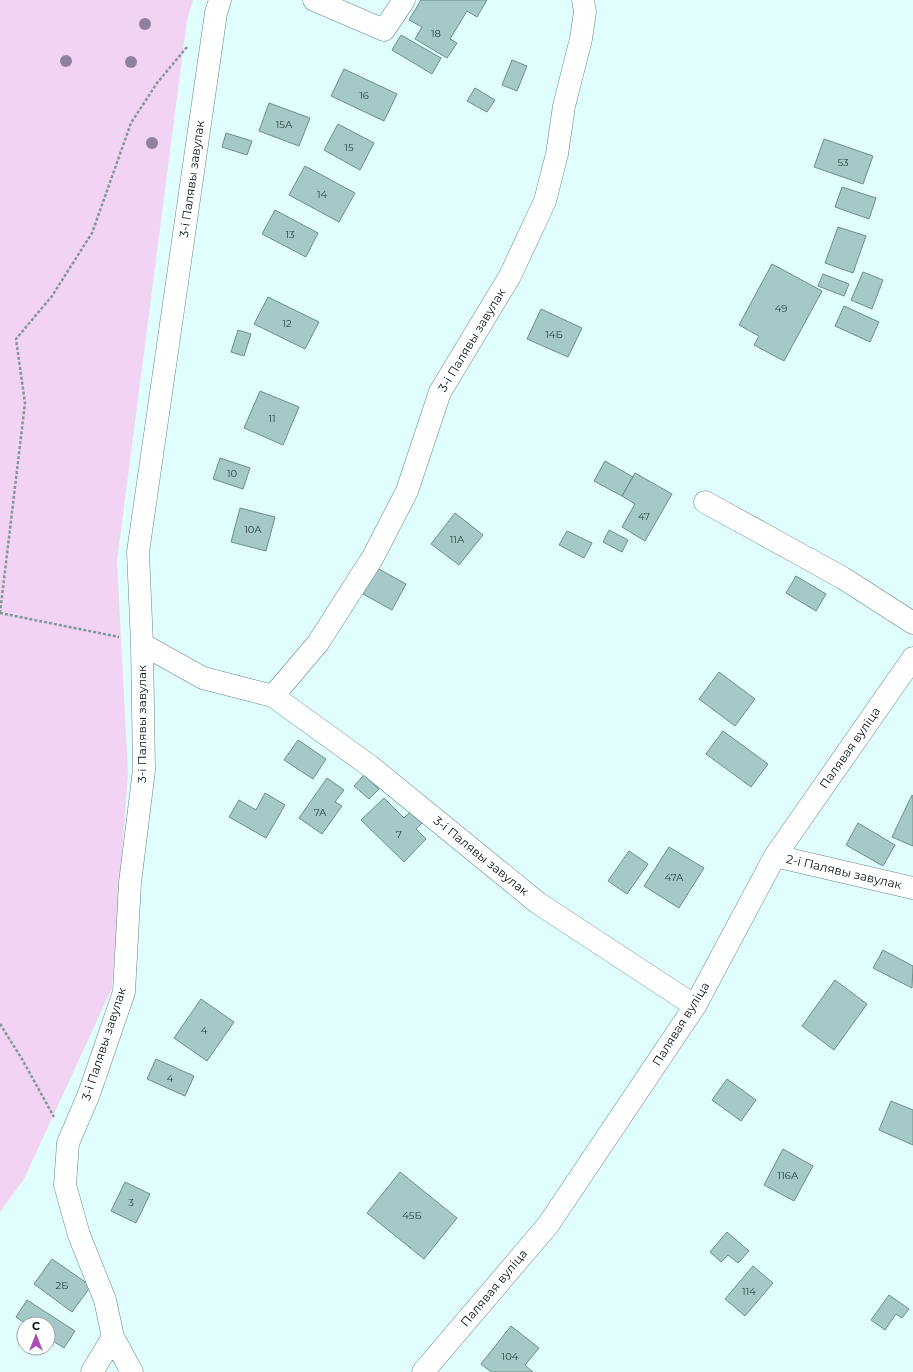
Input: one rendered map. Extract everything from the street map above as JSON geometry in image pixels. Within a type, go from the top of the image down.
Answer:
[{"type":"street","name":"3-і Палявы завулак","points":[[132,1372],[113,1337],[105,1300],[79,1235],[65,1185],[68,1143],[89,1094],[124,992],[130,883],[144,770],[142,644],[138,552],[215,21],[220,0]]},
{"type":"street","points":[[314,0],[384,30],[404,0]]},
{"type":"street","name":"3-і Палявы завулак","points":[[273,696],[318,643],[373,557],[407,491],[440,392],[510,276],[545,201],[557,154],[564,106],[581,39],[585,12],[583,0]]},
{"type":"street","points":[[705,502],[843,578],[913,623]]},
{"type":"street","name":"3-і Палявы завулак","points":[[142,644],[203,678],[273,696],[370,766],[538,903],[695,1006]]},
{"type":"street","name":"Палявая вуліца","points":[[423,1372],[548,1225],[695,1006],[775,856],[913,658]]},
{"type":"street","name":"2-і Палявы завулак","points":[[775,856],[913,888]]},
{"type":"street","points":[[92,1372],[113,1337]]},
{"type":"path","points":[[142,644],[103,632],[0,613],[25,403],[16,339],[52,296],[92,233],[131,123],[157,84],[191,43]]},
{"type":"path","points":[[0,1024],[22,1059],[68,1143]]},
{"type":"shaded area","points":[[0,0],[193,0],[187,20],[117,561],[128,773],[112,988],[24,1179],[0,1212]]},
{"type":"building","points":[[421,0],[487,0],[477,17],[467,11],[450,39],[457,43],[447,58],[415,39],[422,27],[409,20]]},
{"type":"building","points":[[401,35],[441,58],[432,74],[392,50]]},
{"type":"building","points":[[512,60],[527,66],[517,91],[502,85]]},
{"type":"building","points":[[344,69],[397,94],[384,121],[331,96]]},
{"type":"building","points":[[475,88],[495,100],[487,112],[467,101]]},
{"type":"building","points":[[269,103],[310,118],[299,146],[259,131]]},
{"type":"building","points":[[338,124],[374,143],[360,170],[324,150]]},
{"type":"building","points":[[226,133],[252,141],[247,155],[222,147]]},
{"type":"building","points":[[824,139],[873,156],[863,184],[814,167]]},
{"type":"building","points":[[305,166],[355,193],[339,222],[289,195]]},
{"type":"building","points":[[842,187],[876,198],[869,219],[835,207]]},
{"type":"building","points":[[275,210],[318,233],[306,257],[262,234]]},
{"type":"building","points":[[838,227],[866,236],[853,273],[825,263]]},
{"type":"building","points":[[772,264],[822,291],[784,361],[754,345],[759,336],[739,325]]},
{"type":"building","points":[[863,272],[883,280],[872,309],[851,300]]},
{"type":"building","points":[[823,274],[849,284],[844,296],[818,286]]},
{"type":"building","points":[[268,297],[319,322],[305,349],[254,324]]},
{"type":"building","points":[[844,306],[879,322],[870,342],[835,326]]},
{"type":"building","points":[[541,309],[582,328],[568,357],[527,339]]},
{"type":"building","points":[[238,330],[251,334],[244,356],[231,352]]},
{"type":"building","points":[[260,391],[299,407],[283,445],[244,428]]},
{"type":"building","points":[[220,458],[250,468],[243,489],[213,479]]},
{"type":"building","points":[[605,461],[633,477],[622,496],[594,481]]},
{"type":"building","points":[[635,473],[672,494],[645,541],[622,527],[635,504],[622,496]]},
{"type":"building","points":[[240,508],[275,517],[266,551],[231,542]]},
{"type":"building","points":[[455,513],[483,535],[459,565],[431,544]]},
{"type":"building","points":[[609,530],[628,540],[622,552],[603,542]]},
{"type":"building","points":[[567,531],[592,543],[584,558],[559,545]]},
{"type":"building","points":[[377,568],[406,584],[392,610],[363,594]]},
{"type":"building","points":[[796,576],[826,594],[816,611],[786,593]]},
{"type":"building","points":[[719,672],[755,699],[735,726],[699,699]]},
{"type":"building","points":[[723,731],[768,764],[751,787],[706,754]]},
{"type":"building","points":[[298,740],[326,759],[313,779],[284,760]]},
{"type":"building","points":[[364,775],[379,789],[369,799],[354,786]]},
{"type":"building","points":[[327,778],[344,790],[335,802],[342,806],[322,834],[299,818]]},
{"type":"building","points":[[265,793],[285,805],[266,838],[229,817],[239,800],[256,810]]},
{"type":"building","points":[[912,795],[913,796],[913,846],[892,837]]},
{"type":"building","points":[[384,798],[404,818],[410,812],[422,823],[416,829],[426,839],[404,862],[361,820]]},
{"type":"building","points":[[858,823],[895,845],[883,866],[846,845]]},
{"type":"building","points":[[669,847],[704,868],[679,908],[644,886]]},
{"type":"building","points":[[629,851],[648,864],[627,894],[608,881]]},
{"type":"building","points":[[883,950],[913,966],[912,988],[873,968]]},
{"type":"building","points":[[835,980],[867,1004],[834,1050],[802,1026]]},
{"type":"building","points":[[201,999],[234,1022],[207,1061],[174,1038]]},
{"type":"building","points":[[156,1059],[194,1076],[185,1096],[147,1079]]},
{"type":"building","points":[[727,1079],[756,1100],[741,1121],[712,1100]]},
{"type":"building","points":[[891,1101],[913,1110],[913,1145],[879,1130]]},
{"type":"building","points":[[783,1149],[813,1166],[794,1201],[764,1185]]},
{"type":"building","points":[[400,1172],[457,1218],[424,1259],[367,1213]]},
{"type":"building","points":[[125,1182],[150,1194],[136,1223],[111,1211]]},
{"type":"building","points":[[727,1232],[749,1251],[738,1263],[728,1255],[721,1262],[710,1252]]},
{"type":"building","points":[[52,1259],[91,1286],[72,1312],[34,1284]]},
{"type":"building","points":[[753,1266],[773,1283],[745,1316],[725,1299]]},
{"type":"building","points":[[889,1295],[909,1309],[902,1318],[896,1314],[885,1330],[871,1320]]},
{"type":"building","points":[[27,1300],[52,1316],[17,1316]]},
{"type":"building","points":[[56,1319],[75,1331],[64,1348],[56,1343]]},
{"type":"building","points":[[511,1326],[539,1348],[525,1365],[533,1372],[491,1372],[481,1364]]}]
